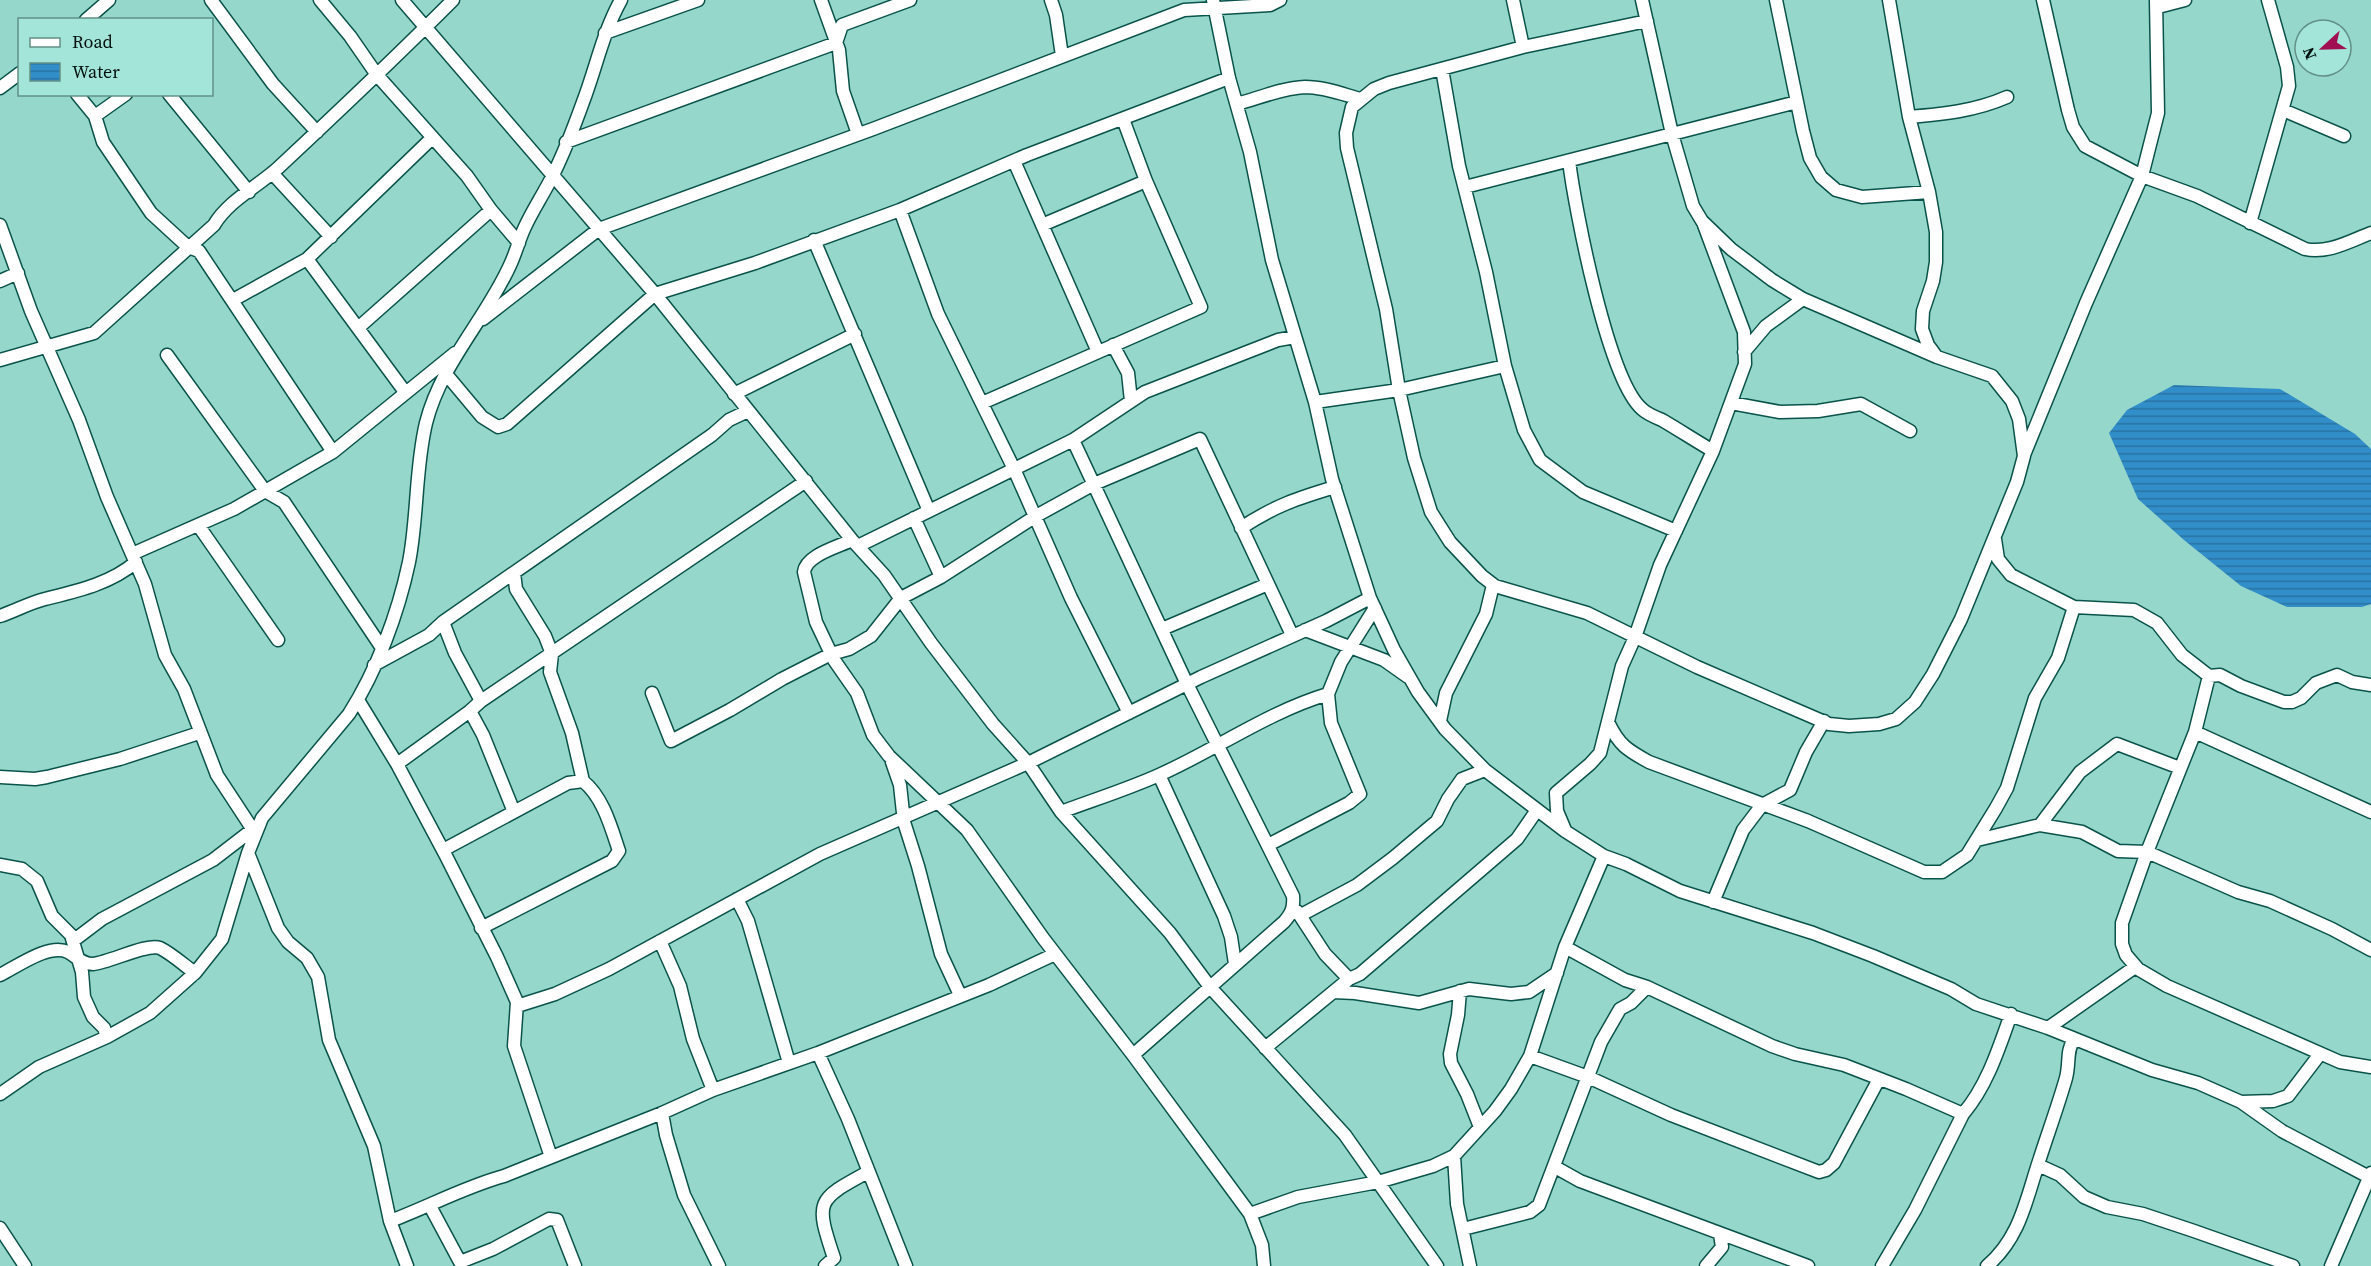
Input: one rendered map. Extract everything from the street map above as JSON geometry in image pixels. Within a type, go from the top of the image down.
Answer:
[{"type":"street","points":[[88,18],[109,0]]},
{"type":"street","points":[[211,0],[273,84],[317,132]]},
{"type":"street","points":[[320,0],[350,36],[377,75],[431,139],[467,177],[519,243]]},
{"type":"street","points":[[403,0],[412,0]]},
{"type":"street","points":[[403,0],[655,294],[901,598],[931,643],[993,724],[1028,763],[1061,812],[1170,933],[1210,987],[1345,1135],[1437,1266]]},
{"type":"street","points":[[0,360],[94,333],[214,225],[222,213],[272,173],[317,132],[453,0]]},
{"type":"street","points":[[73,941],[102,919],[213,860],[253,832],[272,805],[334,733],[358,699],[382,648],[409,561],[418,468],[426,422],[446,374],[460,348],[481,320],[553,175],[583,102],[605,33],[621,0]]},
{"type":"street","points":[[605,33],[698,0]]},
{"type":"street","points":[[821,0],[836,43],[843,91],[858,134]]},
{"type":"street","points":[[836,43],[842,25],[910,0]]},
{"type":"street","points":[[1051,0],[1056,15],[1062,56]]},
{"type":"street","points":[[481,320],[599,229],[858,134],[1184,10],[1214,4],[1270,5],[1280,0]]},
{"type":"street","points":[[1513,0],[1523,48]]},
{"type":"street","points":[[1565,831],[1557,811],[1556,793],[1600,753],[1622,666],[1635,637],[1660,565],[1713,451],[1745,364],[1744,332],[1702,221],[1693,207],[1672,134],[1642,0]]},
{"type":"street","points":[[1776,0],[1810,158],[1821,177],[1836,190],[1850,195],[1873,197],[1929,192]]},
{"type":"street","points":[[1889,0],[1909,117],[1929,192],[1936,232],[1934,281],[1923,310],[1922,329],[1928,345],[1937,357]]},
{"type":"street","points":[[2043,0],[2067,110],[2085,146],[2142,176],[2197,196],[2305,249],[2327,250],[2371,232]]},
{"type":"street","points":[[1647,21],[1523,48],[1389,82],[1374,89],[1352,107],[1347,121],[1347,148],[1386,309],[1399,390],[1414,458],[1431,513],[1450,542],[1493,585],[1587,613],[1697,667],[1824,721],[1849,726],[1879,724],[1896,719],[1909,710],[1933,674],[1961,619],[2086,303],[2142,176],[2158,113],[2157,3],[2185,0]]},
{"type":"street","points":[[2250,223],[2289,86],[2287,67],[2268,0]]},
{"type":"street","points":[[1214,4],[1229,78],[1250,152],[1272,260],[1315,402],[1335,487],[1372,603],[1412,680],[1440,721],[1485,770],[1565,831],[1604,856],[1626,864],[1680,891],[1813,933],[1941,985],[1976,1004],[2011,1014],[2152,1070],[2198,1083],[2241,1102],[2282,1131],[2370,1176],[2331,1266]]},
{"type":"street","points":[[566,142],[836,43]]},
{"type":"street","points":[[1442,69],[1456,154],[1486,272],[1505,366],[1524,430],[1540,460],[1583,492],[1676,531]]},
{"type":"street","points":[[0,88],[18,74]]},
{"type":"street","points":[[446,374],[482,417],[498,427],[507,424],[655,294],[755,263],[900,210],[1014,161],[1229,78]]},
{"type":"street","points":[[1237,104],[1304,87],[1328,90],[1360,99]]},
{"type":"street","points":[[79,96],[95,116],[104,142],[151,213],[188,248],[199,251],[333,452]]},
{"type":"street","points":[[95,116],[123,96]]},
{"type":"street","points":[[171,96],[249,192]]},
{"type":"street","points":[[1909,117],[1970,111],[1986,107],[2007,97]]},
{"type":"street","points":[[1465,187],[1797,102]]},
{"type":"street","points":[[2283,110],[2344,136]]},
{"type":"street","points":[[982,403],[1201,307],[1146,181],[1123,119]]},
{"type":"street","points":[[233,300],[308,259],[431,139]]},
{"type":"street","points":[[1014,161],[1098,352]]},
{"type":"street","points":[[1569,161],[1574,200],[1599,304],[1617,366],[1627,390],[1641,409],[1713,451]]},
{"type":"street","points":[[272,173],[331,237]]},
{"type":"street","points":[[1042,225],[1146,181]]},
{"type":"street","points":[[358,328],[491,210]]},
{"type":"street","points":[[900,210],[938,314],[1014,469],[1071,598],[1129,713]]},
{"type":"street","points":[[1702,221],[1731,249],[1772,280],[1803,299],[1937,357],[1992,376],[2012,401],[2019,418],[2024,456]]},
{"type":"street","points":[[0,225],[46,348],[80,420],[107,497],[145,584],[165,655],[184,689],[199,733],[222,783],[253,832],[222,939],[195,972],[150,1013],[107,1037],[39,1067],[0,1094]]},
{"type":"street","points":[[814,240],[929,511]]},
{"type":"street","points":[[308,259],[405,392]]},
{"type":"street","points":[[0,281],[18,273]]},
{"type":"street","points":[[1744,352],[1766,326],[1803,299]]},
{"type":"street","points":[[734,394],[855,334]]},
{"type":"street","points":[[1264,1266],[1262,1245],[1250,1214],[1133,1055],[1055,954],[967,830],[889,756],[873,735],[856,693],[831,654],[816,622],[804,567],[810,560],[914,518],[1073,440],[1145,392],[1278,340],[1295,337]]},
{"type":"street","points":[[1113,345],[1128,373],[1131,401]]},
{"type":"street","points":[[0,616],[114,578],[134,558],[234,509],[333,452],[460,348]]},
{"type":"street","points":[[167,355],[265,491],[284,502],[382,648]]},
{"type":"street","points":[[1315,402],[1399,390],[1505,366]]},
{"type":"street","points":[[1731,404],[1780,412],[1818,411],[1862,404],[1910,431]]},
{"type":"street","points":[[375,665],[429,635],[443,622],[712,435],[729,420],[748,411]]},
{"type":"street","points":[[652,693],[671,741],[782,679],[831,654],[849,649],[871,636],[901,598],[940,577],[1036,516],[1094,484],[1200,439],[1292,635]]},
{"type":"street","points":[[1073,440],[1217,745],[1293,896],[1297,911],[1325,954],[1349,979]]},
{"type":"street","points":[[397,764],[481,701],[806,482]]},
{"type":"street","points":[[1241,528],[1263,513],[1288,501],[1335,487]]},
{"type":"street","points":[[914,518],[940,577]]},
{"type":"street","points":[[198,525],[278,640]]},
{"type":"street","points":[[1995,535],[1995,549],[2003,567],[2011,575],[2074,607],[2124,608],[2144,614],[2157,623],[2182,655],[2209,676],[2220,675],[2241,686],[2292,702],[2301,698],[2316,683],[2337,675],[2352,682],[2371,685]]},
{"type":"street","points":[[481,928],[612,861],[619,851],[609,821],[591,787],[584,781],[572,733],[550,672],[552,654],[545,636],[516,589],[514,573]]},
{"type":"street","points":[[1162,629],[1268,584]]},
{"type":"street","points":[[1440,721],[1446,693],[1486,614],[1493,585]]},
{"type":"street","points":[[517,1006],[555,994],[609,969],[820,854],[1028,763],[1292,635],[1372,603]]},
{"type":"street","points":[[1268,845],[1349,803],[1360,794],[1331,723],[1328,694],[1341,662],[1372,603]]},
{"type":"street","points":[[1608,722],[1616,738],[1626,750],[1649,762],[1808,822],[1924,872],[1942,872],[1967,855],[2007,788],[2035,698],[2058,657],[2074,607]]},
{"type":"street","points":[[443,622],[455,653],[481,701]]},
{"type":"street","points":[[1305,630],[1384,660],[1412,680]]},
{"type":"street","points":[[2209,676],[2195,732],[2146,852],[2122,923],[2122,944],[2126,955],[2135,967],[2167,986],[2340,1062],[2371,1067]]},
{"type":"street","points":[[1061,812],[1159,775],[1254,724],[1300,703],[1328,694]]},
{"type":"street","points":[[358,699],[397,764],[443,850],[517,1002],[514,1046],[551,1157]]},
{"type":"street","points":[[470,711],[483,735],[514,812]]},
{"type":"street","points":[[1713,902],[1743,830],[1762,805],[1790,790],[1806,752],[1824,721]]},
{"type":"street","points":[[2195,732],[2371,812]]},
{"type":"street","points":[[0,777],[36,779],[47,777],[120,759],[199,733]]},
{"type":"street","points":[[2040,825],[2080,772],[2117,744],[2180,768]]},
{"type":"street","points":[[889,756],[899,779],[903,818],[918,866],[940,954],[960,995]]},
{"type":"street","points":[[1133,1055],[1290,915],[1357,885],[1384,865],[1437,821],[1448,799],[1462,779],[1485,770]]},
{"type":"street","points":[[1159,775],[1224,916],[1231,938],[1235,964]]},
{"type":"street","points":[[443,850],[568,783],[584,781]]},
{"type":"street","points":[[1265,1048],[1349,979],[1359,974],[1517,839],[1537,810]]},
{"type":"street","points":[[1977,840],[2040,825],[2082,831],[2118,851],[2146,852],[2238,892],[2270,901],[2332,929],[2371,950]]},
{"type":"street","points":[[248,853],[278,928],[288,942],[307,958],[318,977],[330,1040],[375,1146],[390,1221],[402,1263]]},
{"type":"street","points":[[1250,1214],[1298,1197],[1378,1182],[1433,1166],[1454,1156],[1511,1089],[1530,1056],[1564,947],[1604,856]]},
{"type":"street","points":[[0,865],[22,869],[36,879],[50,912],[71,935],[82,972],[84,997],[93,1017],[104,1028],[107,1037]]},
{"type":"street","points":[[737,899],[748,921],[789,1063]]},
{"type":"street","points":[[660,941],[680,986],[693,1039],[713,1090]]},
{"type":"street","points":[[0,975],[52,949],[63,950],[87,964],[111,961],[150,946],[156,947],[195,972]]},
{"type":"street","points":[[1564,947],[1625,980],[1647,987],[1772,1046],[1795,1054],[1844,1065],[1963,1114]]},
{"type":"street","points":[[390,1221],[430,1206],[482,1182],[662,1113],[713,1090],[818,1053],[989,985],[1055,954]]},
{"type":"street","points":[[2048,1028],[2135,967]]},
{"type":"street","points":[[1333,993],[1355,993],[1419,1004],[1460,991],[1481,990],[1520,994],[1536,988],[1557,973]]},
{"type":"street","points":[[1463,1229],[1530,1212],[1536,1208],[1542,1200],[1555,1167],[1601,1042],[1620,1009],[1631,1003],[1647,987]]},
{"type":"street","points":[[1460,991],[1450,1054],[1451,1063],[1480,1127]]},
{"type":"street","points":[[1882,1266],[1915,1210],[1963,1114],[1995,1059],[2011,1014]]},
{"type":"street","points":[[1988,1266],[2006,1248],[2014,1236],[2067,1074],[2068,1047],[2074,1039]]},
{"type":"street","points":[[818,1053],[848,1119],[906,1266]]},
{"type":"street","points":[[2241,1102],[2273,1101],[2288,1096],[2320,1054]]},
{"type":"street","points":[[1530,1056],[1588,1077],[1671,1115],[1818,1172],[1826,1170],[1834,1163],[1879,1079]]},
{"type":"street","points":[[662,1113],[666,1136],[684,1195],[719,1266]]},
{"type":"street","points":[[1454,1156],[1457,1204],[1470,1266]]},
{"type":"street","points":[[2038,1165],[2061,1175],[2084,1197],[2107,1207],[2194,1231],[2293,1266]]},
{"type":"street","points":[[1555,1167],[1574,1178],[1808,1266]]},
{"type":"street","points":[[825,1266],[834,1258],[823,1225],[823,1202],[832,1193],[868,1172]]},
{"type":"street","points":[[430,1206],[461,1264],[549,1220],[557,1220],[575,1266]]},
{"type":"street","points":[[0,1228],[25,1266]]},
{"type":"street","points":[[1706,1266],[1722,1247],[1720,1234]]},
{"type":"water","points":[[2174,385],[2280,389],[2355,434],[2371,449],[2371,604],[2362,607],[2287,607],[2241,586],[2138,499],[2109,433],[2127,410]]}]
